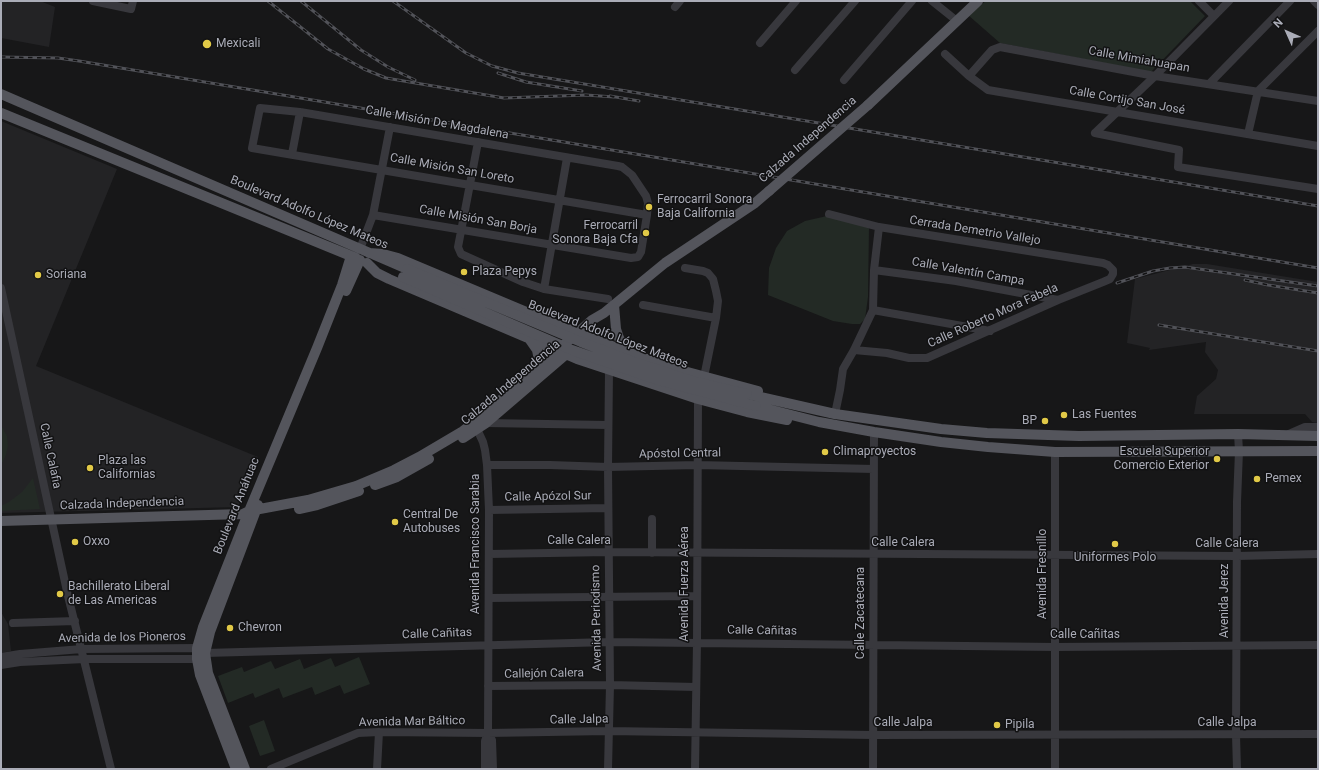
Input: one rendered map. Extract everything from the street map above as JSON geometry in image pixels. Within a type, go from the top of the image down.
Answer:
[{"type":"main road","name":"Calzada Independencia","points":[[1,521],[250,514],[317,506],[398,477],[450,447],[486,423],[545,367],[556,351],[597,325],[611,302],[665,263],[749,207],[769,191],[868,105],[978,1]]},
{"type":"main road","name":"Boulevard Adolfo López Mateos","points":[[1,94],[362,256]]},
{"type":"main road","name":"Boulevard Adolfo López Mateos","points":[[1,113],[631,361],[692,381],[810,410],[941,429],[1036,435],[1114,436],[1238,434],[1318,436]]},
{"type":"main road","points":[[1,118],[14,119]]},
{"type":"main road","points":[[362,256],[383,254],[398,258],[626,352],[669,367],[784,398],[810,410]]},
{"type":"main road","points":[[362,256],[377,273],[389,279],[556,351],[609,371],[698,399],[747,412],[778,419],[819,422]]},
{"type":"main road","name":"Boulevard Anáhuac","points":[[236,769],[200,675],[200,653],[203,627],[338,308],[362,256]]},
{"type":"main road","name":"Boulevard Adolfo López Mateos","points":[[405,273],[572,350],[658,380],[819,422],[941,442],[1055,452],[1318,451]]},
{"type":"main road","points":[[611,302],[616,329],[626,352]]},
{"type":"main road","name":"Calzada Independencia","points":[[250,514],[308,500],[356,486],[400,467],[463,431],[545,367],[566,355],[592,320],[604,313]]},
{"type":"main road","points":[[560,326],[592,320]]},
{"type":"main road","points":[[529,339],[536,347],[545,367],[577,359]]},
{"type":"main road","name":"Boulevard Anáhuac","points":[[200,653],[245,769]]},
{"type":"street","points":[[94,1],[132,5]]},
{"type":"street","points":[[760,43],[796,1]]},
{"type":"street","points":[[795,70],[855,1]]},
{"type":"street","points":[[844,80],[912,1]]},
{"type":"street","points":[[932,1],[957,21]]},
{"type":"street","points":[[1198,1],[1214,16]]},
{"type":"street","points":[[1229,1],[1155,76],[1095,133],[1179,150],[1178,167],[1318,189]]},
{"type":"street","points":[[1209,84],[1290,1]]},
{"type":"street","points":[[1314,1],[1318,5]]},
{"type":"street","points":[[1248,134],[1258,91],[1318,31]]},
{"type":"street","name":"Calle Mimiahuapan","points":[[968,76],[992,50],[1000,48],[1155,76],[1314,100]]},
{"type":"street","name":"Calle Cortijo San José","points":[[945,54],[968,76],[988,90],[1318,146]]},
{"type":"street","points":[[1314,100],[1318,93]]},
{"type":"street","name":"Calle Misión De Magdalena","points":[[252,148],[261,108],[300,112],[622,167],[632,175],[648,199],[641,252],[635,258],[627,258]]},
{"type":"street","points":[[292,154],[300,112]]},
{"type":"street","points":[[362,256],[373,215],[390,127]]},
{"type":"street","points":[[478,142],[458,247],[459,252],[462,255],[523,282],[544,289],[611,302]]},
{"type":"street","name":"Calle Misión San Loreto","points":[[252,148],[647,215]]},
{"type":"street","points":[[544,289],[567,158]]},
{"type":"street","name":"Cerrada Demetrio Vallejo","points":[[829,214],[879,228],[1103,263],[1111,266],[1113,274]]},
{"type":"street","name":"Calle Misión San Borja","points":[[373,215],[627,258]]},
{"type":"street","points":[[835,414],[843,369],[873,310],[874,270],[879,228]]},
{"type":"street","points":[[685,268],[708,273],[713,279],[718,301],[704,377]]},
{"type":"street","name":"Calle Valentín Campa","points":[[874,270],[956,281],[1058,300]]},
{"type":"street","name":"Calle Roberto Mora Fabela","points":[[854,350],[887,353],[909,358],[927,358],[991,331],[1058,300],[1110,279],[1113,274]]},
{"type":"street","name":"Calle Calafia","points":[[1,288],[75,621],[111,769]]},
{"type":"street","points":[[643,305],[716,318]]},
{"type":"street","points":[[873,310],[991,331]]},
{"type":"street","name":"Avenida Periodismo","points":[[608,769],[610,685],[608,597],[609,371]]},
{"type":"street","name":"Avenida Fuerza Aérea","points":[[695,769],[698,399]]},
{"type":"street","points":[[486,423],[608,425]]},
{"type":"street","points":[[1288,435],[1305,427],[1318,427]]},
{"type":"street","name":"Avenida Francisco Sarabia","points":[[477,429],[483,442],[487,465],[489,510],[488,733],[485,741],[485,769]]},
{"type":"street","name":"Calle Zacatecana","points":[[873,769],[874,432]]},
{"type":"street","name":"Avenida Jerez","points":[[1237,769],[1238,434]]},
{"type":"street","name":"Avenida Fresnillo","points":[[1055,452],[1055,769]]},
{"type":"street","name":"Apóstol Central","points":[[487,465],[608,467],[697,465],[874,469]]},
{"type":"street","name":"Calle Apózol Sur","points":[[489,510],[608,508]]},
{"type":"street","points":[[652,520],[652,553]]},
{"type":"street","name":"Calle Calera","points":[[489,554],[609,552],[873,555],[1237,556],[1318,554]]},
{"type":"street","points":[[489,598],[697,596]]},
{"type":"street","points":[[13,623],[75,621]]},
{"type":"street","name":"Calle Cañitas","points":[[200,653],[488,644],[610,642],[1055,647],[1318,645]]},
{"type":"street","name":"Avenida de los Pioneros","points":[[1,658],[20,654],[82,649],[200,653]]},
{"type":"street","name":"Avenida de los Pioneros","points":[[1,665],[20,662],[200,653]]},
{"type":"street","name":"Callejón Calera","points":[[488,686],[610,685],[696,687]]},
{"type":"street","name":"Calle Jalpa","points":[[488,733],[608,731],[873,735],[1318,734]]},
{"type":"street","points":[[377,769],[379,732]]},
{"type":"street","name":"Avenida Mar Báltico","points":[[271,769],[358,733],[488,733]]},
{"type":"street","name":"Avenida Francisco Sarabia","points":[[488,733],[492,740],[493,769]]},
{"type":"shaded area","points":[[1,1],[40,1],[55,7],[49,47],[1,38]]},
{"type":"shaded area","points":[[986,1],[1190,1],[1205,16],[1151,72],[1000,43],[968,15]]},
{"type":"shaded area","points":[[1,121],[117,169],[36,366],[258,457],[238,507],[1,513]]},
{"type":"shaded area","points":[[827,216],[869,226],[868,297],[865,319],[860,324],[833,321],[768,295],[769,268],[776,248],[787,231],[805,221]]},
{"type":"shaded area","points":[[1193,264],[1207,264],[1318,282],[1318,423],[1312,422],[1305,414],[1194,414],[1197,396],[1216,379],[1218,370],[1205,352],[1206,342],[1149,350],[1150,348],[1127,343],[1135,279]]},
{"type":"shaded area","points":[[1,425],[7,436],[8,446],[6,455],[1,465]]},
{"type":"shaded area","points":[[33,478],[40,509],[1,511],[1,506],[22,492]]},
{"type":"shaded area","points":[[1,612],[8,624],[11,651],[1,653]]},
{"type":"shaded area","points":[[359,657],[370,684],[344,694],[340,685],[315,695],[312,687],[283,698],[279,688],[255,698],[253,693],[228,703],[218,676],[242,667],[244,672],[271,661],[275,669],[300,659],[304,669],[331,658],[335,667]]},
{"type":"shaded area","points":[[264,720],[275,751],[260,756],[249,726]]},
{"type":"railway","points":[[268,1],[328,49],[364,69],[386,78],[504,98],[586,95],[614,97]]},
{"type":"railway","points":[[301,1],[361,50],[388,67],[415,80]]},
{"type":"railway","points":[[393,1],[466,53],[492,66],[518,73],[1318,206]]},
{"type":"railway","points":[[1,57],[58,58],[79,61],[1318,268]]},
{"type":"railway","points":[[498,73],[526,82],[582,91]]},
{"type":"railway","points":[[610,96],[639,101]]},
{"type":"railway","points":[[1117,283],[1153,271],[1185,267],[1318,286]]},
{"type":"railway","points":[[1245,280],[1318,293]]},
{"type":"railway","points":[[1159,325],[1318,351]]},
{"type":"place","name":"Mexicali","points":[[207,44]]},
{"type":"place","name":"Ferrocarril Sonora Baja California","points":[[649,207]]},
{"type":"place","name":"Ferrocarril Sonora Baja Cfa","points":[[646,233]]},
{"type":"place","name":"Plaza Pepys","points":[[464,272]]},
{"type":"place","name":"Soriana","points":[[38,275]]},
{"type":"place","name":"Las Fuentes","points":[[1064,415]]},
{"type":"place","name":"BP","points":[[1045,421]]},
{"type":"place","name":"Climaproyectos","points":[[825,452]]},
{"type":"place","name":"Escuela Superior Comercio Exterior","points":[[1217,459]]},
{"type":"place","name":"Plaza las Californias","points":[[90,468]]},
{"type":"place","name":"Pemex","points":[[1257,479]]},
{"type":"place","name":"Central De Autobuses","points":[[395,522]]},
{"type":"place","name":"Oxxo","points":[[75,542]]},
{"type":"place","name":"Uniformes Polo","points":[[1115,544]]},
{"type":"place","name":"Bachillerato Liberal de Las Americas","points":[[60,594]]},
{"type":"place","name":"Chevron","points":[[230,628]]},
{"type":"place","name":"Pipila","points":[[997,725]]}]
